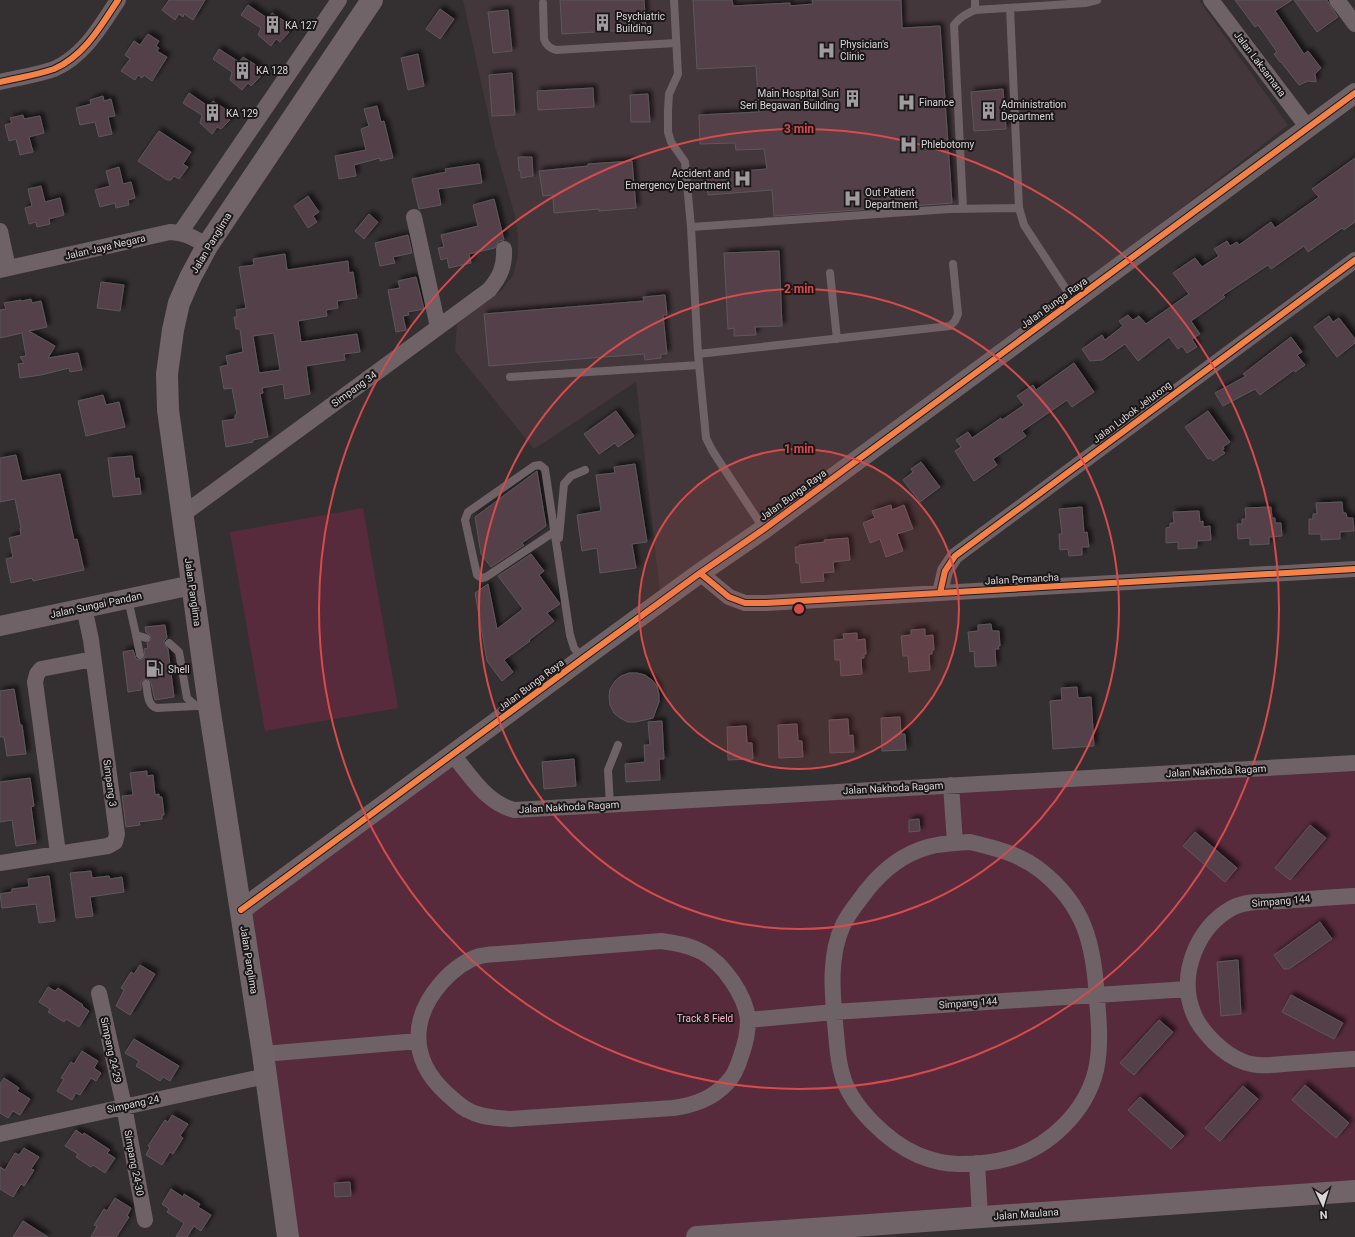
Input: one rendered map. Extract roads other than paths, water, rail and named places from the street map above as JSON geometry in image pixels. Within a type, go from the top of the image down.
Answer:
[{"type":"main road","name":"Jalan Panglima","points":[[288,1237],[263,1054],[241,910],[202,706],[192,585],[168,410],[167,374],[173,330],[179,303],[207,246],[372,0]]},
{"type":"main road","name":"Jalan Maulana","points":[[697,1237],[1355,1191]]},
{"type":"street","points":[[0,82],[52,69],[70,60],[93,37],[118,0]]},
{"type":"street","points":[[207,246],[191,236],[180,232],[339,0]]},
{"type":"street","name":"Jalan Laksamana","points":[[1211,0],[1308,128]]},
{"type":"street","points":[[1337,0],[1355,24]]},
{"type":"street","name":"Jalan Bunga Raya","points":[[241,910],[582,659],[764,528],[1355,93]]},
{"type":"street","points":[[414,217],[438,327]]},
{"type":"street","points":[[0,231],[4,269]]},
{"type":"street","name":"Jalan Jaya Negara","points":[[4,269],[170,232],[180,232]]},
{"type":"street","name":"Simpang 34","points":[[182,515],[489,290],[498,280],[502,271],[504,249]]},
{"type":"street","name":"Jalan Lubok Jelutong","points":[[940,593],[945,571],[955,556],[1355,260]]},
{"type":"street","name":"Jalan Pemancha","points":[[700,573],[729,597],[745,603],[809,602],[1355,569]]},
{"type":"street","name":"Jalan Sungai Pandan","points":[[0,626],[192,585]]},
{"type":"street","name":"Simpang 3","points":[[0,863],[108,846],[115,842],[117,834],[93,659],[84,607]]},
{"type":"street","points":[[58,853],[35,682],[37,674],[41,669],[93,659]]},
{"type":"street","name":"Jalan Nakhoda Ragam","points":[[453,755],[493,800],[508,808],[520,810],[1355,763]]},
{"type":"street","points":[[951,785],[955,843]]},
{"type":"street","points":[[970,842],[1010,853],[1039,869],[1051,879],[1072,905],[1086,930],[1091,945],[1097,994],[1099,1041],[1095,1070],[1091,1085],[1074,1115],[1062,1127],[1049,1138],[1022,1154],[1007,1159],[960,1164],[946,1163],[917,1155],[893,1141],[873,1122],[856,1102],[842,1076],[832,994],[834,956],[843,925],[850,913],[874,882],[891,865],[915,852],[926,847],[955,843],[970,842]]},
{"type":"street","name":"Simpang 144","points":[[1355,896],[1256,902],[1233,908],[1223,914],[1211,925],[1202,937],[1190,964],[1188,978],[1188,989],[1193,1013],[1199,1024],[1218,1046],[1243,1062],[1267,1065],[1355,1059]]},
{"type":"street","points":[[661,941],[683,944],[703,952],[729,974],[742,1001],[748,1020],[746,1037],[734,1073],[720,1090],[702,1101],[688,1106],[673,1108],[510,1119],[488,1118],[472,1113],[459,1105],[439,1086],[428,1072],[421,1057],[418,1041],[420,1022],[426,1005],[435,990],[447,977],[463,964],[479,956],[661,941]]},
{"type":"street","name":"Simpang 144","points":[[748,1020],[834,1012],[1188,989]]},
{"type":"street","name":"Simpang 24-29","points":[[99,993],[124,1106]]},
{"type":"street","points":[[263,1054],[418,1041]]},
{"type":"street","name":"Simpang 24","points":[[0,1134],[266,1076]]},
{"type":"street","name":"Simpang 24-30","points":[[124,1106],[145,1220]]},
{"type":"street","points":[[977,1163],[980,1217]]},
{"type":"lane","points":[[674,0],[678,74],[669,94],[668,132],[671,142],[685,162],[691,227],[698,354],[706,438],[719,461],[764,528]]},
{"type":"lane","points":[[975,0],[975,10]]},
{"type":"lane","points":[[963,208],[954,24],[966,14],[975,10],[1085,3],[1097,0]]},
{"type":"lane","points":[[543,3],[544,39],[550,48],[556,50],[676,43]]},
{"type":"lane","points":[[1010,8],[1019,208],[1024,225],[1073,301]]},
{"type":"lane","points":[[691,227],[963,208],[1019,208]]},
{"type":"lane","points":[[698,354],[950,326],[955,321],[958,314],[953,264]]},
{"type":"lane","points":[[830,273],[837,339]]},
{"type":"lane","points":[[510,377],[699,364]]},
{"type":"lane","points":[[554,532],[486,578],[482,578],[477,575],[465,520],[468,512],[534,466],[540,465],[545,469],[570,635],[574,648],[582,659]]},
{"type":"lane","points":[[557,551],[564,484],[571,476],[585,470]]},
{"type":"lane","points":[[127,598],[140,655]]},
{"type":"lane","points":[[136,635],[146,638]]},
{"type":"lane","points":[[169,643],[179,652],[187,698],[202,706]]},
{"type":"lane","points":[[146,684],[150,704],[153,707],[202,706]]},
{"type":"lane","points":[[610,805],[608,770],[618,745]]},
{"type":"place","name":"Psychiatric Building","points":[[603,22]]},
{"type":"place","name":"KA 127","points":[[272,25]]},
{"type":"place","name":"Physician's Clinic","points":[[827,50]]},
{"type":"place","name":"KA 128","points":[[243,70]]},
{"type":"place","name":"Main Hospital Suri Seri Begawan Building","points":[[852,99]]},
{"type":"place","name":"Finance","points":[[906,102]]},
{"type":"place","name":"Administration Department","points":[[988,110]]},
{"type":"place","name":"KA 129","points":[[213,113]]},
{"type":"place","name":"Phlebotomy","points":[[908,144]]},
{"type":"place","name":"Accident and Emergency Department","points":[[743,179]]},
{"type":"place","name":"Out Patient Department","points":[[852,198]]},
{"type":"place","name":"Shell","points":[[155,669]]},
{"type":"park label","name":"Track 8 Field","points":[[705,1018]]}]
